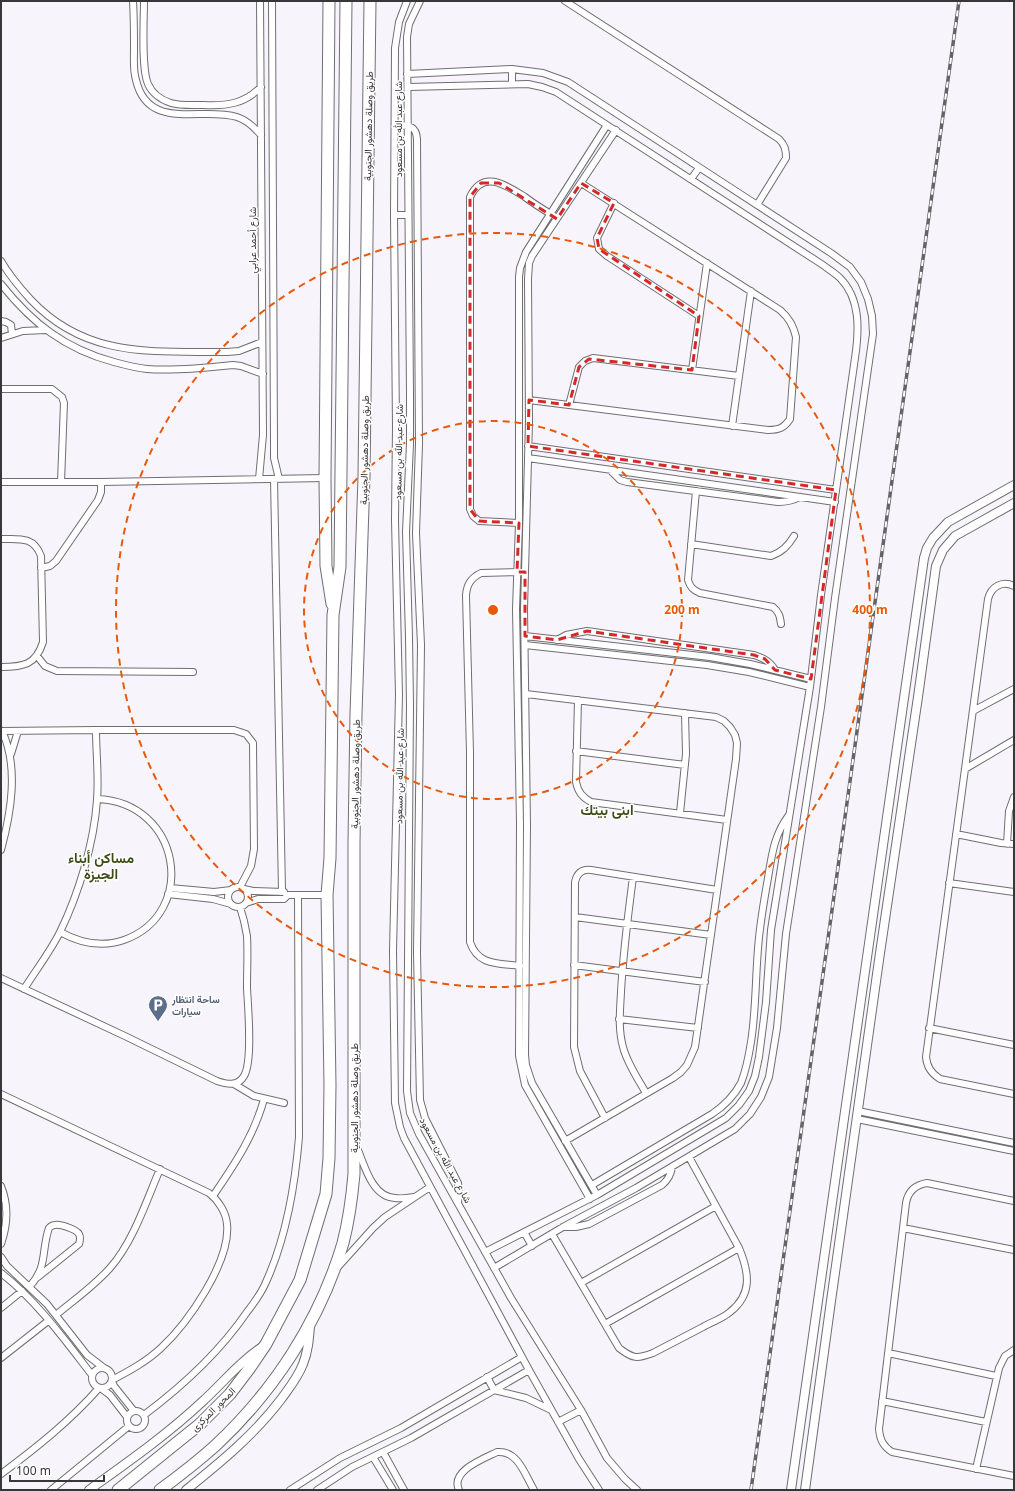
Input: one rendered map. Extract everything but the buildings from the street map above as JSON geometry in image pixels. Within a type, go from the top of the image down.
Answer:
[{"type":"highway","points":[[329,1],[325,478],[326,566],[334,615]]},
{"type":"highway","points":[[327,895],[330,858],[334,615],[340,567],[346,1]]},
{"type":"highway","name":"طريق وصلة دهشور الجنوبية","points":[[310,1325],[343,1243],[350,1209],[354,1174],[354,842],[356,714],[364,477],[370,1]]},
{"type":"highway","name":"المحور المركزى","points":[[118,1490],[200,1424],[230,1394],[249,1370],[266,1344],[300,1280],[326,1194],[329,1158],[330,1085],[327,895]]},
{"type":"highway","points":[[160,1490],[198,1460],[246,1414],[282,1368],[310,1325]]},
{"type":"street","points":[[133,1],[135,76],[139,89],[145,99],[156,109],[172,114],[224,114],[238,117],[250,123],[261,135]]},
{"type":"street","points":[[144,1],[145,74],[150,87],[157,95],[166,101],[178,104],[222,106],[245,100],[261,87]]},
{"type":"street","name":"شارع أحمد عرابي","points":[[259,479],[263,440],[260,1]]},
{"type":"street","points":[[272,1],[272,287],[274,452],[277,479],[282,891]]},
{"type":"street","name":"شارع عبد الله بن مسعود","points":[[407,1],[396,35],[394,215],[396,427],[395,520],[399,695],[393,1012],[395,1104],[404,1138],[551,1410],[598,1490]]},
{"type":"street","name":"شارع عبد الله بن مسعود","points":[[420,1],[408,30],[407,74],[410,374],[410,444],[406,532],[410,684],[407,1091],[410,1113],[420,1134],[511,1298],[581,1410],[607,1458],[625,1479],[637,1490]]},
{"type":"street","points":[[565,1],[784,144],[786,158],[757,205]]},
{"type":"street","points":[[512,69],[512,83]]},
{"type":"street","points":[[407,74],[512,69],[543,73],[568,82],[850,267],[861,282],[870,304],[872,316],[873,334],[817,729],[786,934],[777,1028],[769,1077],[761,1097],[750,1114],[735,1129],[662,1173],[563,1227],[494,1268]]},
{"type":"street","points":[[408,87],[512,83],[528,84],[556,92],[823,265],[840,278],[849,289],[856,303],[858,334],[849,405],[821,595],[810,687],[771,930],[766,1002],[755,1076],[740,1105],[726,1118],[590,1199],[485,1252]]},
{"type":"street","points":[[395,125],[413,128],[417,139],[419,444],[416,533],[421,646],[418,972],[420,1100],[422,1109],[458,1183],[458,1203]]},
{"type":"street","points":[[597,1195],[566,1141],[537,1099],[525,1085],[520,1066],[518,679],[516,609],[519,523],[520,268],[526,252],[607,125]]},
{"type":"street","points":[[590,1199],[537,1099],[526,1065],[525,1055],[527,902],[525,572],[529,422],[528,270],[532,256],[616,130]]},
{"type":"street","points":[[691,179],[699,168]]},
{"type":"street","points":[[519,523],[479,521],[473,516],[470,509],[470,197],[474,189],[481,183],[490,181],[499,183],[511,188],[557,219]]},
{"type":"street","points":[[528,400],[732,426],[777,430],[785,426],[790,419],[796,337],[794,326],[788,317],[780,310],[707,262],[581,183]]},
{"type":"street","points":[[614,203],[597,238],[599,249],[607,256],[699,316]]},
{"type":"street","points":[[394,215],[408,215]]},
{"type":"street","points":[[1,261],[17,285],[44,313],[77,335],[98,343],[122,349],[146,351],[227,352],[239,350],[262,342]]},
{"type":"street","points":[[692,370],[707,262]]},
{"type":"street","points":[[1,284],[26,313],[46,330],[59,339],[82,351],[127,366],[148,369],[236,365],[263,374]]},
{"type":"street","points":[[262,287],[272,287]]},
{"type":"street","points":[[732,426],[751,291]]},
{"type":"street","points":[[409,295],[418,295]]},
{"type":"street","points":[[1,321],[11,325],[12,334]]},
{"type":"street","points":[[1,338],[23,331],[46,330]]},
{"type":"street","points":[[569,405],[581,363],[593,358],[740,376]]},
{"type":"street","points":[[410,374],[418,374]]},
{"type":"street","points":[[1,389],[52,390],[62,396],[64,403],[61,482]]},
{"type":"street","points":[[849,405],[863,407]]},
{"type":"street","points":[[519,422],[529,422]]},
{"type":"street","points":[[410,444],[419,444]]},
{"type":"street","points":[[528,446],[836,490]]},
{"type":"street","points":[[528,458],[835,502]]},
{"type":"street","points":[[610,470],[620,480],[627,482],[786,502],[793,501],[800,497]]},
{"type":"street","points":[[1,482],[101,482],[325,478]]},
{"type":"street","points":[[41,568],[50,566],[56,561],[98,500],[101,492],[101,482]]},
{"type":"street","points":[[791,1490],[922,569],[927,548],[933,538],[948,522],[1014,485]]},
{"type":"street","points":[[696,491],[688,580],[690,586],[694,591],[700,593],[773,607],[778,611],[781,624]]},
{"type":"street","points":[[992,498],[999,512]]},
{"type":"street","points":[[805,1490],[877,973],[919,692],[934,576],[943,550],[955,536],[1014,503]]},
{"type":"street","points":[[406,532],[416,533]]},
{"type":"street","points":[[691,544],[771,556],[779,553],[785,548],[794,536]]},
{"type":"street","points":[[1,539],[24,539],[30,541],[38,550],[41,568],[44,642],[37,656],[31,661],[17,667],[1,667]]},
{"type":"street","points":[[520,966],[488,962],[479,957],[473,951],[470,942],[470,753],[466,595],[468,583],[476,576],[487,573],[525,572]]},
{"type":"street","points":[[1014,586],[1006,583],[1001,584],[989,594],[929,1028],[926,1062],[935,1076],[945,1080],[1014,1094]]},
{"type":"street","points":[[821,595],[835,598]]},
{"type":"street","points":[[557,640],[566,635],[587,631],[754,655],[765,659],[775,670]]},
{"type":"street","points":[[525,636],[710,657],[811,679]]},
{"type":"street","points":[[525,645],[707,665],[749,672],[810,687]]},
{"type":"street","points":[[37,656],[45,666],[57,671],[193,672]]},
{"type":"street","points":[[518,679],[526,679]]},
{"type":"street","points":[[410,684],[421,684]]},
{"type":"street","points":[[973,710],[1014,689]]},
{"type":"street","points":[[905,690],[919,692]]},
{"type":"street","points":[[526,694],[685,712],[716,717],[724,721],[730,727],[737,744],[695,1047],[687,1065],[681,1072],[566,1141]]},
{"type":"street","points":[[578,700],[576,782],[578,790],[583,798],[591,802],[727,820]]},
{"type":"street","points":[[680,813],[685,765],[685,712]]},
{"type":"street","points":[[804,726],[817,729]]},
{"type":"street","points":[[24,989],[60,932],[72,903],[85,862],[90,843],[97,799],[96,730]]},
{"type":"street","points":[[11,755],[2,731],[240,731],[250,738],[253,744],[254,840],[251,866],[242,888]]},
{"type":"street","points":[[1,848],[10,803],[11,755],[18,731]]},
{"type":"street","points":[[965,769],[1014,740]]},
{"type":"street","points":[[576,751],[685,765]]},
{"type":"street","points":[[410,754],[419,754]]},
{"type":"street","points":[[896,756],[909,758]]},
{"type":"street","points":[[956,834],[1011,844],[1009,811],[1014,797]]},
{"type":"street","points":[[60,932],[84,943],[106,944],[118,942],[139,932],[149,925],[160,911],[169,891],[171,877],[170,856],[163,838],[152,822],[139,811],[124,804],[115,801],[97,799]]},
{"type":"street","points":[[592,1185],[724,1106],[741,1083],[749,1055],[755,1001],[760,929],[776,837],[782,824],[790,814]]},
{"type":"street","points":[[408,824],[419,824]]},
{"type":"street","points":[[882,854],[894,856]]},
{"type":"street","points":[[605,1118],[580,1071],[574,1047],[576,876],[585,870],[591,870],[717,890]]},
{"type":"street","points":[[634,877],[622,971],[619,1019],[620,1034],[624,1049],[646,1093]]},
{"type":"street","points":[[949,883],[1014,892]]},
{"type":"street","points":[[169,891],[214,892],[231,890],[235,887],[253,891],[282,891],[286,892],[288,895],[327,895]]},
{"type":"street","points":[[242,888],[248,897],[246,903]]},
{"type":"street","points":[[231,890],[228,895],[231,904]]},
{"type":"street","points":[[169,891],[240,906],[258,900],[284,899],[288,895]]},
{"type":"street","points":[[144,1415],[173,1393],[198,1371],[235,1329],[266,1283],[284,1231],[295,1177],[299,1137],[298,895]]},
{"type":"street","points":[[519,903],[527,902]]},
{"type":"street","points":[[1,978],[217,1081],[225,1084],[234,1084],[240,1081],[247,1070],[248,1048],[247,940],[240,906]]},
{"type":"street","points":[[575,917],[711,935]]},
{"type":"street","points":[[760,929],[771,930]]},
{"type":"street","points":[[574,965],[705,982]]},
{"type":"street","points":[[408,973],[418,972]]},
{"type":"street","points":[[865,972],[877,973]]},
{"type":"street","points":[[755,1001],[766,1002]]},
{"type":"street","points":[[519,1004],[526,1004]]},
{"type":"street","points":[[393,1012],[407,1012]]},
{"type":"street","points":[[619,1019],[698,1028]]},
{"type":"street","points":[[929,1028],[1014,1045]]},
{"type":"street","points":[[749,1055],[759,1057]]},
{"type":"street","points":[[234,1084],[254,1096],[284,1103]]},
{"type":"street","points":[[1,1094],[160,1169],[213,1196],[225,1213],[227,1224],[227,1235],[216,1269],[202,1297],[180,1329],[147,1360],[112,1381],[108,1386],[101,1388],[66,1422],[1,1474]]},
{"type":"street","points":[[213,1196],[250,1139],[256,1126],[264,1099]]},
{"type":"street","points":[[858,1115],[882,1116],[1014,1143]]},
{"type":"street","points":[[858,1115],[881,1124],[1014,1151]]},
{"type":"street","points":[[881,1124],[882,1116]]},
{"type":"street","points":[[692,1126],[698,1135]]},
{"type":"street","points":[[354,1139],[378,1190],[386,1196],[395,1198],[416,1197]]},
{"type":"street","points":[[552,1234],[619,1348],[629,1356],[642,1357],[653,1353],[729,1313],[740,1303],[746,1291],[748,1276],[744,1260],[739,1248],[689,1157]]},
{"type":"street","points":[[654,1161],[662,1173]]},
{"type":"street","points":[[563,1227],[576,1227],[589,1224],[662,1185],[671,1174],[672,1167]]},
{"type":"street","points":[[56,1314],[98,1281],[118,1258],[128,1242],[160,1169]]},
{"type":"street","points":[[1014,1201],[933,1183],[920,1184],[914,1187],[907,1197],[879,1429],[879,1436],[886,1448],[892,1452],[1014,1476]]},
{"type":"street","points":[[1,1186],[6,1200],[7,1212],[5,1233],[1,1244]]},
{"type":"street","points":[[331,1276],[378,1223],[430,1187]]},
{"type":"street","points":[[581,1284],[716,1206]]},
{"type":"street","points":[[30,1286],[38,1277],[79,1244],[81,1239],[79,1234],[75,1231],[56,1225],[52,1225],[49,1228],[42,1267],[38,1277]]},
{"type":"street","points":[[903,1228],[1014,1250]]},
{"type":"street","points":[[524,1232],[532,1246]]},
{"type":"street","points":[[605,1324],[739,1248]]},
{"type":"street","points":[[1,1257],[7,1266],[30,1286],[56,1314],[87,1355],[104,1368],[111,1374],[112,1381],[116,1389],[134,1411],[138,1411],[144,1415],[146,1422],[143,1427],[136,1429],[129,1426],[127,1417],[110,1395],[101,1388],[96,1387],[92,1382],[92,1375],[95,1370],[104,1368]]},
{"type":"street","points":[[1,1273],[22,1291],[92,1375]]},
{"type":"street","points":[[1,1308],[22,1291]]},
{"type":"street","points":[[817,1300],[831,1301]]},
{"type":"street","points":[[1,1358],[48,1321]]},
{"type":"street","name":"طريق وصلة دهشور الجنوبية","points":[[186,1490],[241,1445],[266,1419],[294,1382],[301,1370],[306,1355],[310,1325]]},
{"type":"street","points":[[89,1490],[152,1443],[203,1402],[238,1365],[266,1344]]},
{"type":"street","points":[[976,1469],[996,1376],[1005,1356],[1014,1350]]},
{"type":"street","points":[[888,1353],[996,1376]]},
{"type":"street","points":[[290,1490],[340,1458],[405,1425],[522,1357]]},
{"type":"street","points":[[317,1490],[347,1470],[411,1438],[529,1370]]},
{"type":"street","points":[[487,1377],[494,1390],[526,1398],[551,1410]]},
{"type":"street","points":[[882,1401],[986,1422]]},
{"type":"street","points":[[558,1422],[581,1410]]},
{"type":"street","points":[[127,1417],[134,1411]]},
{"type":"street","points":[[51,1490],[129,1426]]},
{"type":"street","points":[[383,1452],[404,1490]]},
{"type":"street","points":[[459,1490],[457,1482],[458,1476],[464,1470],[497,1452],[504,1452],[511,1454],[517,1460],[534,1490]]},
{"type":"street","points":[[373,1457],[393,1490]]},
{"type":"street","points":[[340,1458],[347,1470]]},
{"type":"street","points":[[382,1471],[384,1465],[391,1466]]},
{"type":"street","points":[[794,1474],[807,1476]]},
{"type":"highlighted area","points":[[481,183],[499,183],[557,219],[581,183],[614,203],[597,238],[599,249],[699,316],[692,370],[589,359],[579,367],[569,405],[529,400],[528,446],[836,490],[811,679],[775,670],[765,659],[754,655],[587,631],[557,640],[525,636],[525,572],[517,572],[519,523],[479,521],[470,509],[470,197]]},
{"type":"railway","points":[[751,1490],[959,1]]},
{"type":"place","name":"ساحة انتظار سيارات","points":[[158,1022]]},
{"type":"district","name":"ابنى بيتك","points":[[607,809]]},
{"type":"district","name":"مساكن أبناء الجيزة","points":[[101,866]]}]
